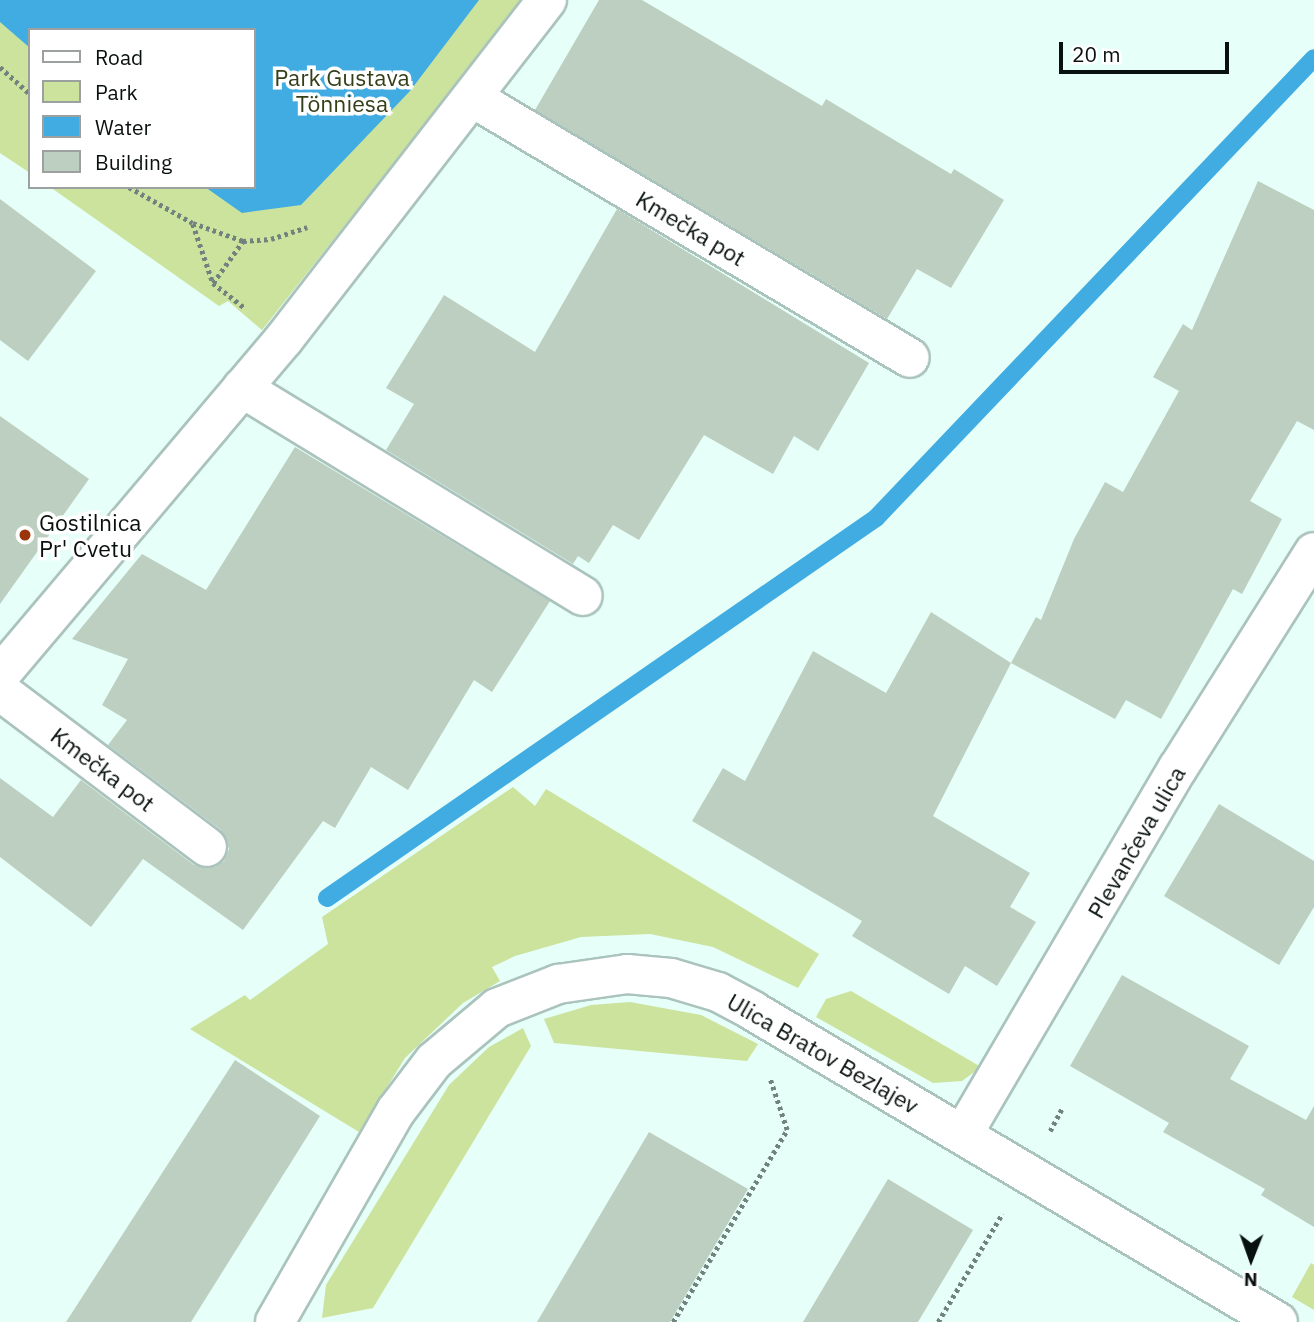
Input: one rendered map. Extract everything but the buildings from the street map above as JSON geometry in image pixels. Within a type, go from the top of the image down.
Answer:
[{"type":"street","points":[[0,675],[242,388],[547,0]]},
{"type":"street","name":"Kmečka pot","points":[[472,98],[910,358]]},
{"type":"street","points":[[242,388],[583,596]]},
{"type":"street","name":"Plevančeva ulica","points":[[962,1134],[1178,768],[1314,552]]},
{"type":"street","name":"Kmečka pot","points":[[0,691],[207,847]]},
{"type":"street","name":"Ulica Bratov Bezlajev","points":[[275,1322],[396,1111],[434,1061],[497,1008],[558,984],[627,974],[671,978],[718,992],[1278,1322]]},
{"type":"path","points":[[0,67],[28,92]]},
{"type":"path","points":[[134,189],[193,223],[243,241],[213,283],[193,223]]},
{"type":"path","points":[[673,1322],[787,1130],[767,1068]]},
{"type":"green space","name":"Park Gustava Tönniesa","points":[[0,0],[523,0],[262,330],[228,301],[219,306],[53,189],[256,189],[256,28],[28,28],[28,172],[0,153]]},
{"type":"green space","points":[[513,787],[535,806],[546,789],[819,954],[798,988],[713,947],[650,934],[581,937],[515,956],[492,967],[500,981],[463,1003],[405,1058],[359,1132],[190,1029],[245,995],[250,1000],[328,944],[322,917]]},
{"type":"green space","points":[[851,991],[981,1067],[962,1081],[933,1083],[816,1017],[826,999]]},
{"type":"green space","points":[[630,1002],[701,1015],[758,1044],[747,1061],[554,1043],[544,1019],[591,1005]]},
{"type":"green space","points":[[523,1028],[531,1046],[373,1308],[322,1318],[326,1285],[449,1085],[489,1047]]},
{"type":"green space","points":[[1311,1263],[1314,1265],[1314,1310],[1292,1297]]},
{"type":"water","points":[[0,0],[479,0],[410,91],[301,205],[242,213],[208,189],[256,189],[256,28],[28,28],[28,46],[0,22]]},
{"type":"waterway","points":[[327,898],[876,518],[1314,58]]},
{"type":"place","name":"Gostilnica Pr' Cvetu","points":[[25,535]]}]
